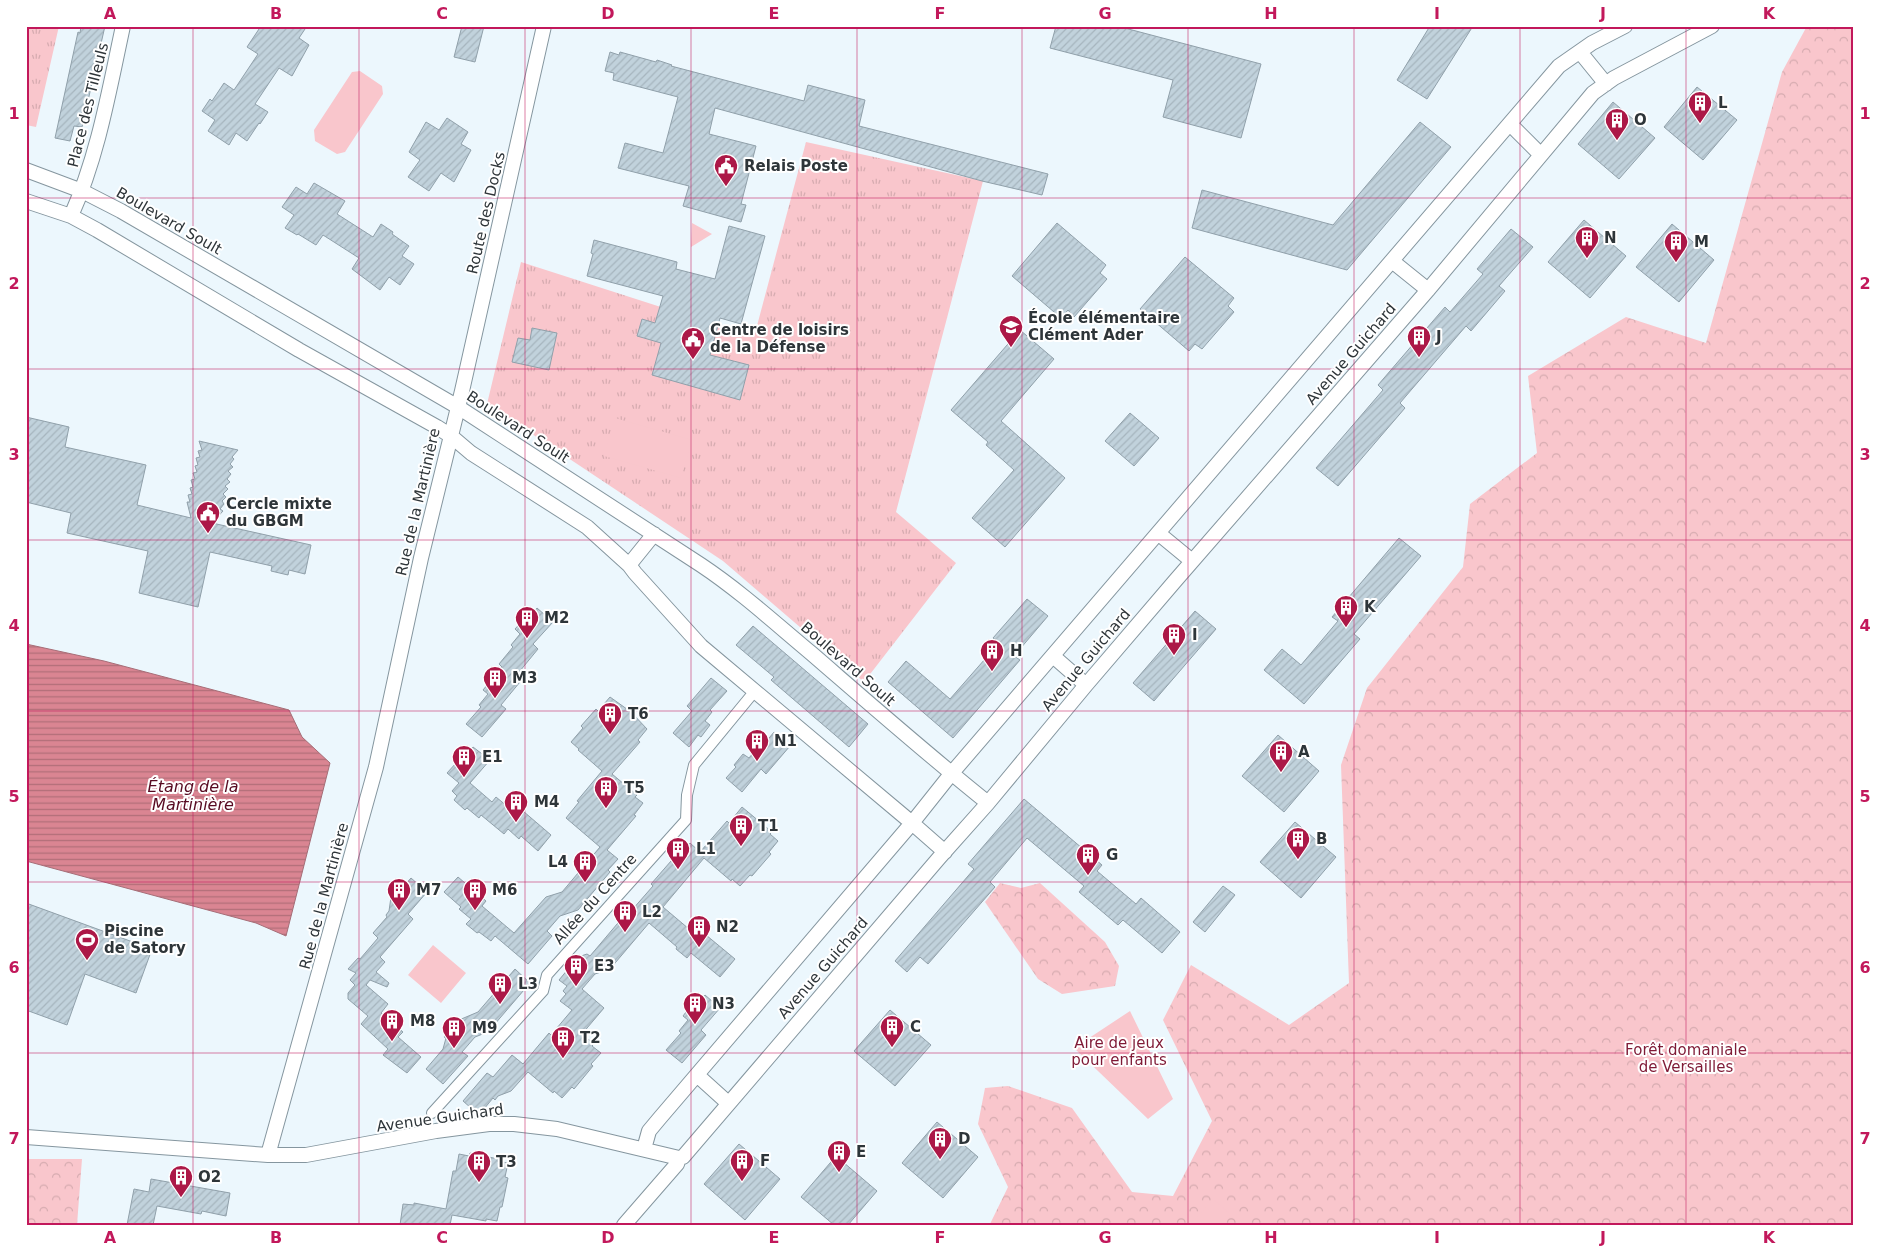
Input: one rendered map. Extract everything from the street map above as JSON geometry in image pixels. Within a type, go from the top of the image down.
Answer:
[{"type":"street","name":"Place des Tilleuls","points":[[71,216],[93,162],[123,26]]},
{"type":"street","name":"Route des Docks","points":[[458,407],[544,26]]},
{"type":"street","name":"Avenue Guichard","points":[[644,1149],[649,1130],[951,774],[1559,66],[1592,43],[1624,26]]},
{"type":"street","name":"Avenue Guichard","points":[[268,1155],[306,1155],[434,1132],[489,1124],[514,1124],[557,1129],[679,1158],[683,1156],[988,803],[1192,561],[1428,290],[1593,93],[1614,78],[1712,26]]},
{"type":"street","points":[[1580,52],[1606,84]]},
{"type":"street","points":[[1510,124],[1541,156]]},
{"type":"street","name":"Boulevard Soult","points":[[26,170],[82,191],[121,211],[458,407],[717,575],[790,635],[951,774],[988,803]]},
{"type":"street","points":[[26,201],[71,216],[299,350],[451,436],[471,453],[587,527],[629,565],[701,646],[912,822],[945,852]]},
{"type":"street","points":[[1392,261],[1428,290]]},
{"type":"street","name":"Rue de la Martinière","points":[[268,1155],[376,767],[421,558],[458,407]]},
{"type":"street","points":[[629,565],[654,534]]},
{"type":"street","points":[[1158,534],[1192,561]]},
{"type":"street","points":[[1053,656],[1086,685]]},
{"type":"street","name":"Allée du Centre","points":[[432,1113],[542,991],[547,976],[686,820],[687,795],[694,765],[754,692]]},
{"type":"street","points":[[696,1075],[728,1104]]},
{"type":"street","points":[[26,1137],[268,1155]]},
{"type":"street","points":[[624,1225],[653,1189],[677,1164],[679,1158]]},
{"type":"green space","points":[[26,26],[59,26],[36,127],[26,125]]},
{"type":"green space","name":"Forêt domaniale de Versailles","points":[[1807,26],[1853,26],[1853,1225],[988,1225],[1008,1187],[978,1124],[985,1088],[1008,1086],[1072,1108],[1132,1192],[1173,1196],[1212,1121],[1163,1020],[1191,965],[1289,1025],[1349,983],[1341,765],[1367,688],[1463,567],[1470,504],[1537,453],[1528,376],[1626,317],[1706,343],[1782,72]]},
{"type":"green space","points":[[360,71],[382,86],[383,94],[345,152],[337,154],[315,141],[314,130],[352,72]]},
{"type":"green space","points":[[806,142],[983,181],[896,512],[956,563],[864,682],[723,561],[487,404],[521,262],[754,337]]},
{"type":"green space","points":[[692,223],[712,234],[691,247]]},
{"type":"green space","points":[[615,418],[692,440],[681,478],[604,456]]},
{"type":"green space","points":[[1000,883],[1021,888],[1040,883],[1105,942],[1119,966],[1115,986],[1062,994],[1038,979],[985,902]]},
{"type":"green space","points":[[433,945],[466,973],[441,1003],[408,975]]},
{"type":"green space","name":"Aire de jeux pour enfants","points":[[1130,1011],[1173,1099],[1148,1119],[1074,1048]]},
{"type":"green space","points":[[26,1159],[82,1159],[77,1225],[26,1225]]},
{"type":"green space","points":[[1213,1199],[1229,1213],[1219,1225],[1190,1225]]},
{"type":"water","name":"Étang de la Martinière","points":[[26,644],[104,661],[289,710],[302,737],[330,763],[286,936],[256,923],[26,861]]},
{"type":"building","points":[[81,26],[105,26],[82,127],[74,126],[70,141],[55,138],[78,32],[80,33]]},
{"type":"building","points":[[261,26],[307,26],[299,38],[309,45],[292,76],[279,68],[255,104],[268,112],[247,141],[236,133],[229,145],[208,131],[215,120],[202,111],[210,99],[212,101],[224,83],[234,90],[258,54],[247,47]]},
{"type":"building","points":[[462,26],[484,26],[475,62],[454,57]]},
{"type":"building","points":[[1056,26],[1117,26],[1261,64],[1241,138],[1163,117],[1173,80],[1050,48]]},
{"type":"building","points":[[1430,26],[1473,26],[1427,99],[1397,80]]},
{"type":"building","points":[[610,52],[619,55],[620,52],[656,62],[657,60],[671,66],[804,101],[808,85],[865,100],[859,126],[1048,174],[1042,195],[982,181],[715,108],[709,134],[756,146],[741,204],[746,205],[741,222],[683,206],[689,186],[618,168],[625,143],[663,153],[678,97],[613,80],[614,73],[605,71]]},
{"type":"building","name":"L","points":[[1697,87],[1737,120],[1703,160],[1664,127]]},
{"type":"building","name":"O","points":[[1613,102],[1655,138],[1619,179],[1578,144]]},
{"type":"building","points":[[447,118],[468,132],[461,144],[471,150],[454,182],[441,173],[429,191],[408,177],[420,160],[409,152],[426,122],[439,130]]},
{"type":"building","points":[[1420,122],[1451,147],[1347,270],[1192,228],[1202,190],[1333,225]]},
{"type":"building","points":[[314,183],[345,201],[337,214],[373,237],[381,224],[409,246],[402,256],[414,264],[400,285],[389,277],[380,290],[352,269],[359,258],[323,235],[316,245],[285,228],[294,215],[282,207],[296,187],[307,194]]},
{"type":"building","name":"N","points":[[1584,220],[1626,256],[1590,298],[1548,262]]},
{"type":"building","points":[[1057,223],[1106,265],[1100,273],[1107,279],[1074,317],[1068,310],[1061,318],[1012,276]]},
{"type":"building","name":"M","points":[[1672,224],[1714,260],[1679,302],[1636,267]]},
{"type":"building","points":[[729,226],[765,236],[741,324],[720,318],[710,355],[749,365],[740,400],[652,375],[661,343],[637,336],[642,319],[655,323],[663,296],[587,276],[593,254],[591,253],[594,240],[677,262],[676,269],[715,279]]},
{"type":"building","name":"J","points":[[1511,229],[1533,247],[1499,286],[1505,291],[1471,331],[1466,326],[1400,403],[1405,408],[1338,486],[1316,468],[1383,390],[1378,385],[1445,307],[1450,312],[1483,274],[1477,269]]},
{"type":"building","points":[[1185,257],[1234,298],[1228,306],[1234,312],[1202,349],[1195,344],[1189,351],[1140,309]]},
{"type":"building","points":[[532,328],[557,333],[549,370],[512,362],[518,338],[530,340]]},
{"type":"building","points":[[1020,330],[1054,359],[1001,421],[1065,478],[1005,547],[972,518],[1014,470],[986,445],[988,442],[951,410]]},
{"type":"building","points":[[1130,413],[1159,438],[1134,466],[1105,441]]},
{"type":"building","points":[[26,417],[69,427],[65,447],[146,465],[137,505],[191,518],[187,502],[190,502],[188,495],[192,494],[190,488],[193,487],[191,480],[195,479],[193,473],[197,472],[195,466],[198,465],[196,458],[200,457],[198,451],[202,450],[199,441],[238,450],[232,457],[234,459],[230,464],[233,467],[228,471],[231,474],[227,479],[230,482],[225,486],[228,489],[223,494],[226,497],[222,501],[224,504],[220,509],[223,511],[212,523],[311,545],[305,574],[289,570],[288,575],[271,571],[272,566],[210,552],[198,607],[139,593],[148,551],[67,533],[71,513],[26,502]]},
{"type":"building","name":"K","points":[[1399,538],[1421,556],[1354,634],[1360,639],[1304,704],[1264,670],[1282,649],[1301,665],[1338,621],[1332,617]]},
{"type":"building","name":"H","points":[[1027,599],[1048,616],[1014,656],[1020,660],[953,738],[888,682],[906,661],[950,699],[999,643],[993,638]]},
{"type":"building","points":[[537,608],[553,622],[533,644],[538,649],[515,677],[520,682],[501,705],[506,709],[482,737],[466,724],[481,707],[479,705],[488,694],[483,690],[502,667],[499,664],[513,647],[511,645],[520,634],[515,629],[525,618],[527,620]]},
{"type":"building","name":"I","points":[[1195,611],[1216,629],[1154,701],[1133,683]]},
{"type":"building","points":[[753,626],[868,724],[849,747],[771,680],[774,677],[736,645]]},
{"type":"building","points":[[711,678],[727,691],[710,710],[712,712],[705,721],[710,725],[701,737],[698,735],[689,747],[673,733],[692,711],[687,706]]},
{"type":"building","points":[[610,697],[631,712],[647,729],[638,740],[640,742],[612,774],[637,795],[635,797],[643,803],[634,815],[636,816],[607,850],[618,859],[608,870],[610,872],[578,910],[560,916],[547,931],[552,936],[528,964],[495,936],[491,941],[466,924],[471,919],[444,892],[458,877],[486,901],[482,906],[514,933],[546,897],[562,892],[600,847],[566,818],[579,802],[577,801],[602,771],[571,742],[583,728],[581,726]]},
{"type":"building","name":"N1","points":[[774,732],[790,746],[766,774],[761,769],[742,792],[726,778],[736,767],[734,765],[743,754],[749,758],[758,747],[760,749]]},
{"type":"building","name":"A","points":[[1278,735],[1319,771],[1284,812],[1242,776]]},
{"type":"building","points":[[473,747],[490,760],[470,783],[492,802],[496,797],[519,816],[523,811],[551,835],[538,851],[521,836],[519,839],[508,829],[504,834],[481,815],[479,818],[467,808],[465,810],[454,800],[457,796],[452,791],[459,783],[447,773],[457,762],[459,764]]},
{"type":"building","name":"G","points":[[1024,799],[1102,865],[1097,871],[1136,904],[1141,898],[1180,932],[1162,953],[1123,920],[1118,925],[1079,892],[1084,886],[1027,838],[990,882],[995,887],[928,964],[920,957],[907,972],[895,961],[974,869],[968,864]]},
{"type":"building","points":[[742,807],[772,832],[770,834],[778,841],[769,852],[771,854],[752,876],[750,875],[740,886],[732,879],[731,881],[704,858],[663,907],[702,940],[706,935],[735,959],[720,977],[691,953],[687,958],[649,923],[610,969],[595,974],[582,989],[604,1008],[582,1034],[601,1053],[574,1089],[572,1087],[562,1098],[528,1072],[511,1091],[498,1096],[495,1100],[493,1098],[479,1115],[463,1101],[487,1073],[493,1077],[512,1055],[523,1064],[549,1033],[551,1035],[572,1010],[560,1001],[566,994],[563,991],[567,986],[559,980],[578,957],[587,954],[590,956],[623,917],[625,918],[653,886],[651,884],[678,853],[680,854],[690,843],[700,852]]},
{"type":"building","name":"B","points":[[1295,822],[1336,857],[1301,898],[1260,862]]},
{"type":"building","points":[[411,878],[427,892],[408,914],[413,919],[380,957],[385,962],[376,972],[389,983],[387,987],[370,980],[366,985],[388,1004],[381,1013],[403,1032],[398,1037],[421,1057],[407,1073],[383,1055],[388,1049],[361,1024],[368,1016],[348,999],[348,993],[355,985],[350,980],[356,973],[348,969],[358,958],[360,959],[378,938],[373,933],[387,917],[391,897]]},
{"type":"building","points":[[1223,886],[1235,895],[1205,932],[1193,922]]},
{"type":"building","name":"Piscine de Satory","points":[[26,903],[152,949],[136,993],[85,974],[67,1025],[26,1010]]},
{"type":"building","points":[[515,969],[530,983],[488,1032],[475,1037],[462,1052],[468,1056],[443,1084],[426,1069],[443,1049],[446,1038],[444,1037],[459,1020],[478,1012]]},
{"type":"building","name":"N3","points":[[705,995],[720,1008],[701,1030],[706,1035],[682,1063],[666,1050],[681,1033],[679,1031],[688,1020],[683,1016],[692,1004],[695,1006]]},
{"type":"building","name":"C","points":[[890,1010],[931,1045],[895,1086],[854,1051]]},
{"type":"building","name":"D","points":[[937,1122],[978,1157],[943,1198],[902,1163]]},
{"type":"building","name":"F","points":[[739,1144],[780,1179],[745,1220],[704,1184]]},
{"type":"building","name":"T3","points":[[470,1153],[508,1163],[505,1177],[508,1178],[497,1221],[452,1215],[450,1225],[400,1225],[403,1204],[414,1205],[414,1203],[446,1209],[453,1171],[456,1171],[459,1154],[469,1156]]},
{"type":"building","name":"E","points":[[836,1156],[877,1191],[848,1225],[834,1225],[801,1197]]},
{"type":"building","name":"O2","points":[[151,1179],[230,1193],[226,1216],[202,1211],[201,1214],[157,1206],[153,1225],[127,1225],[134,1189],[149,1192]]},
{"type":"place","name":"L","points":[[1700,124]]},
{"type":"place","name":"O","points":[[1617,141]]},
{"type":"place","name":"Relais Poste","points":[[726,187]]},
{"type":"place","name":"N","points":[[1587,259]]},
{"type":"place","name":"M","points":[[1676,263]]},
{"type":"place","name":"École élémentaire Clément Ader","points":[[1011,348]]},
{"type":"place","name":"J","points":[[1419,358]]},
{"type":"place","name":"Centre de loisirs de la Défense","points":[[693,360]]},
{"type":"place","name":"Cercle mixte du GBGM","points":[[208,534]]},
{"type":"place","name":"K","points":[[1346,628]]},
{"type":"place","name":"M2","points":[[527,639]]},
{"type":"place","name":"I","points":[[1174,656]]},
{"type":"place","name":"H","points":[[992,672]]},
{"type":"place","name":"M3","points":[[495,699]]},
{"type":"place","name":"T6","points":[[610,735]]},
{"type":"place","name":"N1","points":[[757,762]]},
{"type":"place","name":"A","points":[[1281,773]]},
{"type":"place","name":"E1","points":[[464,778]]},
{"type":"place","name":"T5","points":[[606,809]]},
{"type":"place","name":"M4","points":[[516,823]]},
{"type":"place","name":"T1","points":[[741,847]]},
{"type":"place","name":"B","points":[[1298,860]]},
{"type":"place","name":"L1","points":[[678,870]]},
{"type":"place","name":"G","points":[[1088,876]]},
{"type":"place","name":"L4","points":[[585,883]]},
{"type":"place","name":"M7","points":[[399,911]]},
{"type":"place","name":"M6","points":[[475,911]]},
{"type":"place","name":"L2","points":[[625,933]]},
{"type":"place","name":"N2","points":[[699,948]]},
{"type":"place","name":"Piscine de Satory","points":[[87,961]]},
{"type":"place","name":"E3","points":[[576,987]]},
{"type":"place","name":"L3","points":[[500,1005]]},
{"type":"place","name":"N3","points":[[695,1025]]},
{"type":"place","name":"M8","points":[[392,1042]]},
{"type":"place","name":"C","points":[[892,1048]]},
{"type":"place","name":"M9","points":[[454,1049]]},
{"type":"place","name":"T2","points":[[563,1059]]},
{"type":"place","name":"D","points":[[940,1160]]},
{"type":"place","name":"E","points":[[839,1173]]},
{"type":"place","name":"F","points":[[742,1182]]},
{"type":"place","name":"T3","points":[[479,1183]]},
{"type":"place","name":"O2","points":[[181,1198]]}]
